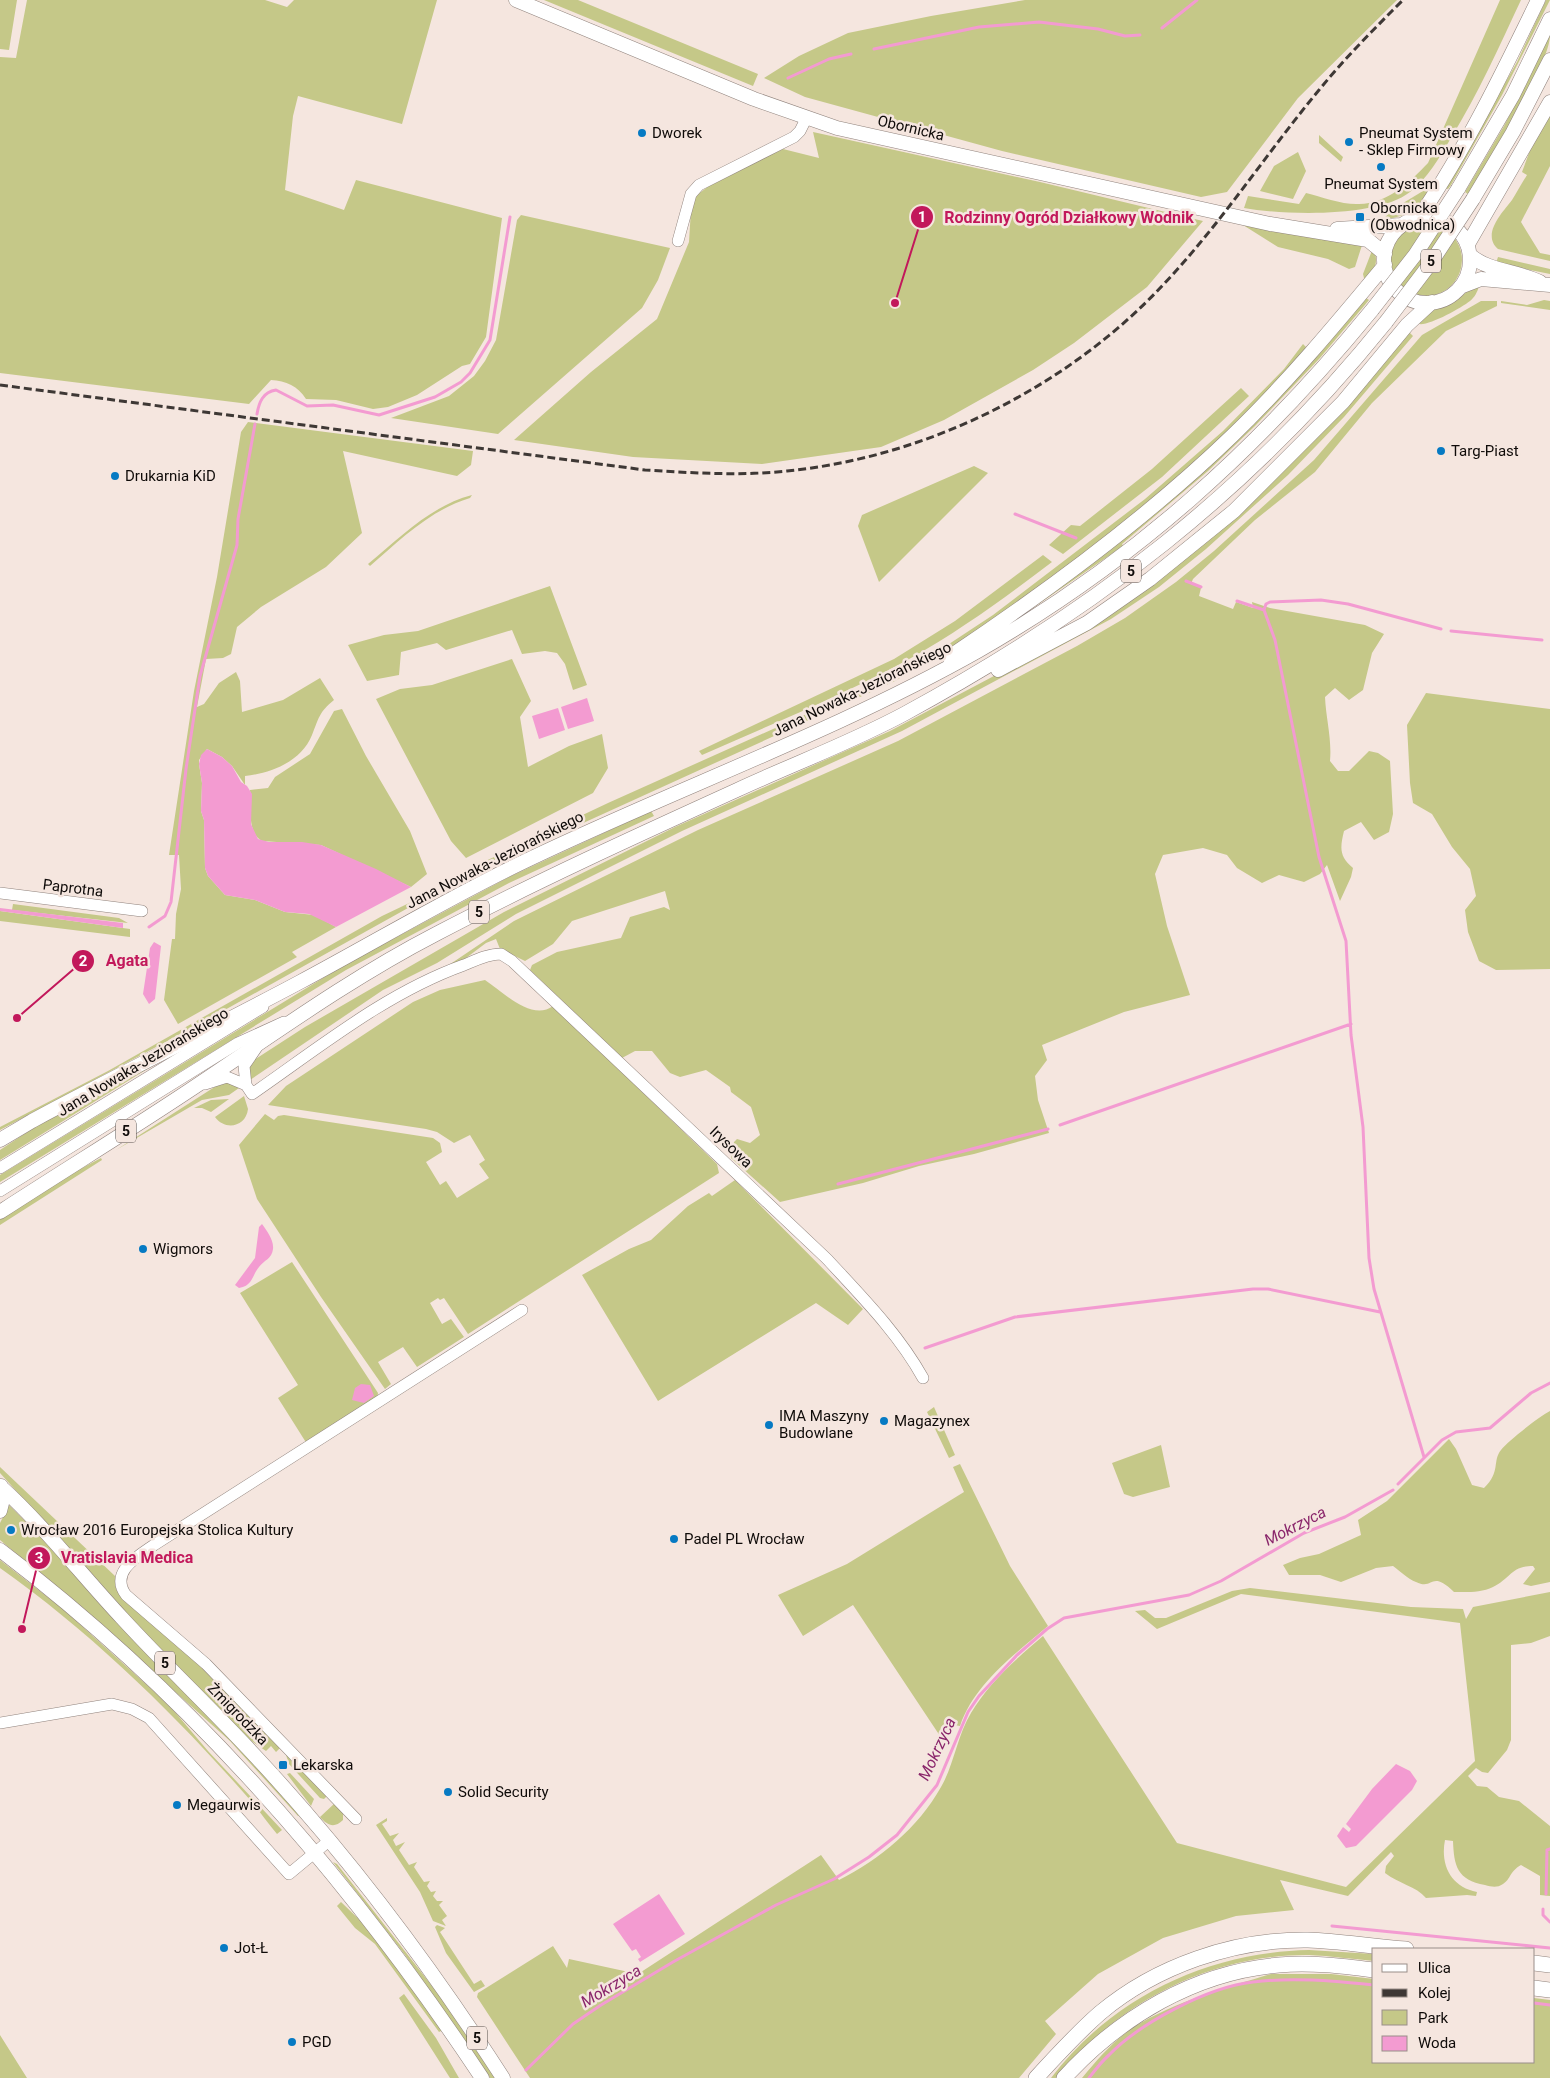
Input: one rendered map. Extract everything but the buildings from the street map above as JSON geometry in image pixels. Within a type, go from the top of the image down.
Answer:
[{"type":"highway","points":[[1040,2074],[1089,2023],[1126,1994],[1165,1972],[1218,1952],[1290,1940],[1327,1941],[1396,1948]]},
{"type":"highway","points":[[1535,1963],[1550,1965]]},
{"type":"highway","points":[[1064,2078],[1094,2050],[1147,2008],[1194,1985],[1227,1974],[1279,1965],[1334,1965],[1372,1970]]},
{"type":"highway","points":[[1535,1988],[1550,1990]]},
{"type":"highway","points":[[1074,2078],[1094,2050]]},
{"type":"main road","name":"Obornicka","points":[[516,0],[806,118],[837,128],[1230,216],[1368,240],[1385,259]]},
{"type":"main road","points":[[1420,216],[1491,97],[1538,0]]},
{"type":"main road","name":"Jana Nowaka-Jeziorańskiego","points":[[301,981],[400,926],[513,867],[910,687],[978,651],[1041,612],[1114,561],[1177,512],[1227,469],[1282,414],[1372,310],[1414,255],[1458,189],[1509,103],[1550,19]]},
{"type":"main road","name":"5","points":[[0,1212],[191,1089],[374,967],[502,900],[634,837],[813,758],[907,713],[1060,622],[1173,539],[1221,498],[1296,424],[1386,322],[1430,264],[1474,199],[1513,132],[1550,60]]},
{"type":"main road","points":[[1547,285],[1523,274],[1487,266],[1470,250],[1462,235],[1447,222],[1431,216],[1420,216],[1401,225],[1389,240],[1385,259],[1389,281],[1404,297],[1415,301],[1432,302],[1448,297],[1460,287],[1468,275],[1470,250],[1550,102]]},
{"type":"main road","name":"Obornicka","points":[[1317,231],[1401,225]]},
{"type":"main road","points":[[910,687],[1080,563],[1198,467],[1232,436],[1299,367],[1385,259]]},
{"type":"main road","points":[[1460,287],[1481,279],[1547,285]]},
{"type":"main road","points":[[907,713],[960,689],[1087,623],[1150,579],[1234,511],[1298,449],[1343,402],[1409,322],[1432,302]]},
{"type":"main road","name":"5","points":[[0,1140],[148,1059],[301,981]]},
{"type":"main road","points":[[0,1486],[2,1499],[0,1511]]},
{"type":"main road","name":"Żmigrodzka","points":[[0,1486],[24,1509],[122,1618],[258,1758],[366,1882],[427,1964],[503,2078]]},
{"type":"main road","name":"5","points":[[0,1550],[101,1632],[185,1712],[315,1852],[415,1979],[482,2078]]},
{"type":"street","points":[[678,240],[690,194],[699,186],[794,137],[800,131],[806,118]]},
{"type":"street","name":"Paprotna","points":[[0,894],[142,912]]},
{"type":"street","name":"Irysowa","points":[[246,1085],[252,1094],[366,1015],[408,990],[453,969],[487,956],[501,954],[512,961],[827,1259],[876,1311],[909,1353],[923,1378]]},
{"type":"street","name":"Jana Nowaka-Jeziorańskiego","points":[[0,1168],[242,1021],[301,981]]},
{"type":"street","points":[[0,1191],[238,1044],[267,1028],[298,1016]]},
{"type":"street","points":[[191,1089],[227,1077],[246,1085],[244,1066],[261,1042]]},
{"type":"street","points":[[356,1819],[206,1664],[126,1595],[121,1588],[120,1577],[127,1566],[154,1545],[522,1310]]},
{"type":"street","points":[[0,1723],[112,1704],[132,1709],[149,1718],[290,1874],[330,1840]]},
{"type":"green space","points":[[0,0],[17,0],[9,50],[0,49]]},
{"type":"green space","points":[[27,0],[265,0],[287,7],[294,0],[437,0],[402,124],[298,96],[293,116],[285,190],[344,210],[356,180],[502,218],[486,337],[470,364],[462,366],[417,395],[388,407],[373,409],[336,400],[306,399],[291,385],[271,380],[249,404],[0,373],[0,57],[16,58]]},
{"type":"green space","points":[[544,0],[578,0],[758,74],[753,86]]},
{"type":"green space","points":[[1025,0],[1397,0],[1298,98],[1227,192],[1201,197],[1002,151],[805,97],[764,78],[799,56],[848,33]]},
{"type":"green space","points":[[1500,0],[1521,0],[1488,70],[1461,121],[1433,167],[1410,192],[1395,200],[1354,210],[1305,213],[1244,208],[1248,196],[1299,204],[1306,193],[1346,203],[1369,203],[1388,196],[1406,184],[1428,163]]},
{"type":"green space","points":[[1546,0],[1550,0],[1502,95],[1451,185],[1448,189],[1445,188],[1517,62]]},
{"type":"green space","points":[[1550,35],[1540,68],[1529,91],[1468,194],[1465,192],[1504,126]]},
{"type":"green space","points":[[1550,112],[1550,166],[1521,222],[1540,253],[1550,255],[1550,261],[1498,249],[1493,243],[1492,237],[1495,223],[1527,175],[1522,172],[1532,145]]},
{"type":"green space","points":[[813,132],[1040,182],[1203,221],[1147,287],[1074,343],[1033,370],[944,420],[881,447],[762,464],[633,457],[514,440],[591,372],[657,319],[689,242],[691,209],[697,195],[714,182],[783,149],[819,158]]},
{"type":"green space","points":[[1319,135],[1343,157],[1341,162],[1319,143]]},
{"type":"green space","points":[[1298,152],[1306,171],[1293,199],[1260,191],[1274,166]]},
{"type":"green space","points":[[1423,191],[1430,191],[1416,207],[1398,217],[1384,219],[1390,211]]},
{"type":"green space","points":[[521,215],[670,248],[658,280],[642,308],[498,434],[391,418],[449,396],[474,376],[485,361],[496,340],[517,220]]},
{"type":"green space","points":[[1426,224],[1440,227],[1452,234],[1459,246],[1462,260],[1459,274],[1452,286],[1440,293],[1426,296],[1412,293],[1400,286],[1393,274],[1390,260],[1393,246],[1400,234],[1412,227]]},
{"type":"green space","points":[[1243,225],[1363,242],[1355,267],[1349,269],[1328,259],[1278,247]]},
{"type":"green space","points":[[1373,248],[1376,262],[1365,282],[1363,274]]},
{"type":"green space","points":[[1498,257],[1550,269],[1550,274],[1496,263]]},
{"type":"green space","points":[[1479,287],[1472,299],[1460,308],[1430,322],[1419,324],[1432,310],[1449,305],[1468,291]]},
{"type":"green space","points":[[1366,298],[1369,300],[1319,359],[1255,426],[1208,471],[1122,544],[1123,546],[1027,612],[1148,519],[1219,457],[1296,380]]},
{"type":"green space","points":[[1544,300],[1550,301],[1550,310],[1501,303],[1501,301],[1527,305]]},
{"type":"green space","points":[[1481,301],[1497,301],[1497,306],[1446,331],[1372,403],[1315,472],[1255,520],[1193,579],[1191,584],[1201,588],[1199,596],[1233,609],[1236,602],[1253,608],[1252,602],[1270,608],[1365,625],[1384,634],[1372,653],[1363,690],[1349,700],[1335,688],[1325,697],[1330,761],[1338,771],[1349,771],[1369,751],[1378,753],[1390,761],[1393,814],[1389,832],[1374,840],[1361,822],[1344,831],[1342,842],[1343,856],[1353,868],[1340,901],[1327,865],[1320,874],[1304,882],[1279,875],[1262,883],[1237,868],[1227,855],[1203,848],[1163,855],[1155,874],[1167,926],[1190,995],[1124,1012],[1042,1045],[1047,1060],[1035,1076],[1038,1100],[1049,1133],[974,1154],[919,1166],[863,1183],[780,1202],[731,1158],[734,1142],[737,1139],[750,1143],[760,1135],[751,1107],[731,1092],[730,1087],[706,1070],[680,1077],[670,1073],[652,1051],[635,1051],[622,1058],[530,970],[532,965],[557,952],[621,938],[630,917],[664,907],[670,910],[665,891],[572,921],[553,944],[525,961],[500,949],[496,939],[486,943],[462,961],[443,969],[514,921],[698,830],[898,741],[1077,646],[1125,618],[1176,582],[1214,551],[1314,460],[1422,335]]},
{"type":"green space","points":[[1409,332],[1413,336],[1344,417],[1288,475],[1206,549],[1159,587],[1111,619],[902,731],[682,831],[516,914],[437,963],[383,990],[250,1080],[249,1065],[251,1062],[305,1027],[504,912],[675,827],[890,731],[1073,634],[1154,582]]},
{"type":"green space","points":[[1303,344],[1306,347],[1303,352],[1224,438],[1120,527],[975,635],[895,681],[480,870],[472,871],[477,865],[608,803],[871,685],[949,644],[993,615],[1145,499],[1223,431],[1284,369]]},
{"type":"green space","points":[[1241,388],[1249,396],[1162,477],[1063,554],[1049,545],[1071,525],[1080,526],[1152,469]]},
{"type":"green space","points":[[248,422],[473,451],[471,465],[457,476],[343,451],[362,533],[326,567],[261,607],[237,627],[231,654],[223,658],[206,659],[197,707],[204,704],[219,683],[236,672],[240,681],[242,712],[283,700],[320,678],[334,700],[322,712],[312,735],[301,752],[275,769],[245,776],[245,785],[232,766],[222,757],[207,749],[199,760],[199,764],[202,783],[201,811],[204,820],[205,868],[208,876],[225,895],[255,900],[285,912],[314,915],[336,927],[292,952],[297,957],[178,1024],[164,1000],[172,939],[175,939],[176,914],[181,889],[179,855],[169,855],[194,691],[217,577],[241,432]]},
{"type":"green space","points":[[974,466],[988,473],[879,582],[858,526],[862,515]]},
{"type":"green space","points":[[472,495],[470,498],[455,503],[429,518],[404,536],[370,566],[368,564],[429,515],[457,500]]},
{"type":"green space","points":[[1043,555],[1052,562],[966,624],[911,658],[834,697],[702,755],[699,751],[894,659],[955,621]]},
{"type":"green space","points":[[550,586],[587,685],[573,690],[565,664],[557,653],[545,651],[522,654],[512,630],[446,650],[437,643],[401,652],[399,675],[367,681],[348,645],[384,635],[418,631]]},
{"type":"green space","points":[[512,659],[531,701],[520,717],[528,767],[569,746],[602,734],[608,768],[593,793],[466,858],[451,841],[376,699],[400,689],[432,685]]},
{"type":"green space","points":[[1426,693],[1550,709],[1550,969],[1496,970],[1479,961],[1468,932],[1465,910],[1476,896],[1470,869],[1452,847],[1432,814],[1413,803],[1407,725]]},
{"type":"green space","points":[[342,709],[366,756],[410,831],[427,874],[411,887],[321,845],[262,841],[254,831],[251,818],[250,790],[268,788],[275,777],[310,754],[334,711]]},
{"type":"green space","points":[[651,811],[654,816],[509,883],[346,970],[0,1182],[0,1175],[346,964],[509,877]]},
{"type":"green space","points":[[426,895],[417,903],[205,1021],[0,1130],[0,1127],[108,1071],[382,916]]},
{"type":"green space","points":[[13,904],[119,918],[128,923],[12,910]]},
{"type":"green space","points":[[0,911],[130,929],[130,937],[0,921]]},
{"type":"green space","points":[[485,980],[518,1004],[527,1008],[545,1010],[553,1006],[717,1164],[719,1173],[468,1334],[444,1298],[440,1300],[438,1298],[430,1303],[442,1324],[451,1319],[464,1337],[417,1367],[403,1347],[378,1362],[391,1384],[385,1389],[321,1297],[257,1199],[239,1145],[265,1114],[274,1120],[278,1116],[284,1115],[433,1138],[440,1143],[442,1152],[426,1162],[440,1185],[446,1181],[457,1198],[489,1178],[479,1164],[485,1160],[470,1135],[454,1143],[437,1132],[426,1129],[268,1105],[286,1086],[413,1002],[440,990]]},
{"type":"green space","points":[[157,1063],[0,1160],[0,1150],[41,1123]]},
{"type":"green space","points":[[224,1081],[239,1088],[229,1095],[202,1100],[116,1150]]},
{"type":"green space","points":[[244,1096],[248,1109],[243,1120],[239,1123],[235,1125],[224,1124],[215,1117]]},
{"type":"green space","points":[[229,1099],[211,1112],[202,1108],[194,1108],[211,1100]]},
{"type":"green space","points":[[101,1158],[102,1160],[0,1225],[0,1218],[67,1176]]},
{"type":"green space","points":[[735,1180],[863,1309],[848,1325],[816,1303],[658,1401],[582,1275],[629,1249],[651,1240],[688,1206],[709,1193],[712,1196]]},
{"type":"green space","points":[[292,1262],[378,1393],[377,1399],[307,1444],[278,1398],[298,1385],[240,1293]]},
{"type":"green space","points":[[934,1407],[955,1455],[949,1458],[927,1412]]},
{"type":"green space","points":[[1550,1411],[1550,1582],[1531,1586],[1523,1584],[1535,1569],[1533,1566],[1515,1570],[1499,1584],[1488,1589],[1468,1592],[1454,1592],[1446,1585],[1436,1581],[1426,1584],[1416,1582],[1393,1566],[1376,1568],[1341,1582],[1320,1575],[1289,1575],[1283,1565],[1300,1558],[1319,1554],[1361,1535],[1358,1520],[1387,1501],[1449,1439],[1456,1449],[1472,1485],[1484,1488],[1493,1477],[1498,1454],[1501,1450],[1524,1429]]},
{"type":"green space","points":[[1161,1445],[1170,1487],[1133,1497],[1124,1494],[1112,1463]]},
{"type":"green space","points":[[960,1464],[1010,1566],[1048,1626],[985,1683],[966,1711],[960,1726],[954,1725],[942,1739],[853,1605],[803,1636],[778,1595],[847,1564],[964,1492],[953,1467]]},
{"type":"green space","points":[[0,1467],[115,1576],[116,1589],[120,1595],[179,1645],[281,1747],[276,1752],[271,1746],[266,1751],[250,1740],[139,1627],[0,1473]]},
{"type":"green space","points":[[9,1505],[301,1814],[298,1816],[230,1741],[84,1610],[0,1540],[0,1523]]},
{"type":"green space","points":[[0,1560],[63,1609],[169,1705],[208,1751],[282,1830],[277,1834],[222,1769],[132,1677],[68,1620],[0,1568]]},
{"type":"green space","points":[[1250,1588],[1411,1607],[1463,1609],[1466,1619],[1473,1607],[1550,1592],[1550,1636],[1531,1643],[1511,1645],[1511,1740],[1507,1750],[1488,1773],[1476,1768],[1468,1776],[1477,1786],[1487,1787],[1499,1797],[1519,1801],[1550,1826],[1550,1896],[1540,1895],[1540,1876],[1521,1865],[1514,1870],[1506,1882],[1499,1886],[1494,1887],[1468,1880],[1456,1865],[1453,1841],[1445,1840],[1444,1858],[1449,1874],[1460,1885],[1477,1892],[1476,1896],[1426,1898],[1385,1873],[1386,1866],[1394,1856],[1391,1852],[1348,1896],[1280,1880],[1294,1910],[1236,1916],[1163,1938],[1098,1974],[1045,2021],[1056,2034],[1019,2078],[530,2078],[477,1997],[478,1993],[553,1946],[567,1968],[569,1959],[638,1974],[821,1855],[839,1880],[854,1872],[897,1841],[921,1816],[941,1787],[962,1731],[978,1702],[1004,1672],[1043,1636],[1177,1843],[1346,1887],[1475,1761],[1460,1623],[1241,1594],[1157,1629],[1135,1611],[1145,1610],[1155,1618],[1166,1618],[1232,1591]]},
{"type":"green space","points":[[285,1752],[328,1795],[324,1799],[320,1798],[289,1764]]},
{"type":"green space","points":[[290,1773],[314,1799],[311,1806],[287,1774]]},
{"type":"green space","points":[[335,1803],[343,1811],[343,1820],[340,1823],[331,1825],[320,1817]]},
{"type":"green space","points":[[387,1818],[387,1821],[382,1824],[390,1836],[399,1833],[393,1840],[396,1846],[405,1842],[399,1850],[409,1865],[417,1862],[414,1867],[424,1882],[430,1881],[427,1886],[431,1892],[436,1891],[433,1896],[437,1901],[443,1901],[439,1905],[447,1916],[442,1920],[446,1926],[433,1921],[420,1892],[376,1825]]},
{"type":"green space","points":[[333,1862],[337,1864],[439,1995],[495,2078],[490,2078],[405,1955]]},
{"type":"green space","points":[[341,1902],[369,1929],[443,2030],[439,2032],[375,1944],[355,1928],[337,1906]]},
{"type":"green space","points":[[437,1925],[445,1928],[440,1932],[474,1984],[481,1980],[485,1986],[474,1992],[446,1953],[435,1927]]},
{"type":"green space","points":[[1309,1950],[1372,1954],[1372,1961],[1309,1955],[1273,1957],[1237,1963],[1202,1973],[1138,2005],[1108,2027],[1081,2051],[1057,2078],[1051,2078],[1076,2049],[1103,2024],[1133,2002],[1165,1984],[1199,1970],[1234,1959],[1271,1953]]},
{"type":"green space","points":[[1271,1974],[1331,1974],[1372,1979],[1372,2063],[1535,2063],[1535,1998],[1550,2000],[1550,2078],[1082,2078],[1113,2044],[1134,2027],[1184,2002]]},
{"type":"green space","points":[[404,1994],[436,2038],[459,2078],[450,2078],[399,1998]]},
{"type":"green space","points":[[0,2035],[27,2078],[0,2078]]},
{"type":"water","points":[[587,698],[594,721],[568,729],[561,707]]},
{"type":"water","points":[[558,708],[565,730],[539,739],[532,716]]},
{"type":"water","points":[[207,749],[222,757],[232,766],[241,782],[247,786],[252,794],[251,824],[258,839],[269,842],[302,842],[321,845],[376,869],[411,887],[336,927],[309,914],[285,912],[255,900],[225,895],[208,876],[205,868],[204,820],[201,811],[202,783],[199,764],[201,755]]},
{"type":"water","points":[[0,908],[123,923],[123,928],[0,911]]},
{"type":"water","points":[[154,942],[161,946],[155,999],[149,1004],[143,994],[150,948]]},
{"type":"water","points":[[262,1224],[271,1239],[272,1252],[259,1267],[250,1283],[239,1288],[235,1285],[255,1258],[259,1227]]},
{"type":"water","points":[[361,1384],[370,1385],[374,1396],[364,1403],[352,1400],[355,1388]]},
{"type":"water","points":[[1396,1764],[1410,1771],[1417,1781],[1412,1790],[1356,1846],[1346,1848],[1337,1836],[1343,1827],[1349,1832],[1351,1829],[1346,1824],[1372,1789]]},
{"type":"water","points":[[659,1894],[685,1934],[640,1962],[638,1959],[641,1957],[636,1949],[632,1951],[613,1924]]},
{"type":"waterway","points":[[1162,28],[1197,0]]},
{"type":"waterway","points":[[874,49],[979,27],[1039,22],[1098,29],[1125,36],[1140,35]]},
{"type":"waterway","points":[[788,78],[829,59],[851,54]]},
{"type":"waterway","points":[[257,414],[262,398],[276,390],[307,406],[333,405],[379,415],[435,397],[461,382],[470,373],[490,340],[510,217]]},
{"type":"waterway","points":[[149,927],[165,916],[171,902],[186,769],[200,676],[237,545],[238,519],[255,424]]},
{"type":"waterway","points":[[1015,514],[1076,538]]},
{"type":"waterway","points":[[1186,581],[1201,587]]},
{"type":"waterway","points":[[1264,610],[1266,604],[1270,602],[1321,600],[1348,604],[1441,629]]},
{"type":"waterway","points":[[1237,601],[1264,610],[1275,640],[1319,857],[1346,941],[1351,1035],[1363,1127],[1369,1258],[1374,1289],[1424,1457]]},
{"type":"waterway","points":[[1451,631],[1542,640]]},
{"type":"waterway","points":[[1060,1125],[1351,1024]]},
{"type":"waterway","points":[[838,1184],[1048,1129]]},
{"type":"waterway","points":[[925,1348],[1015,1317],[1253,1289],[1268,1289],[1380,1312]]},
{"type":"waterway","name":"Mokrzyca","points":[[1398,1484],[1442,1440],[1456,1432],[1490,1428],[1531,1393],[1550,1383]]},
{"type":"waterway","name":"Mokrzyca","points":[[526,2070],[573,2024],[601,2005],[673,1962],[776,1905],[834,1879],[869,1857],[897,1835],[937,1785],[968,1712],[979,1696],[1017,1655],[1047,1629],[1064,1618],[1189,1595],[1221,1581],[1304,1533],[1345,1517],[1393,1490]]},
{"type":"waterway","points":[[1546,1894],[1547,1850],[1550,1849]]},
{"type":"waterway","points":[[1543,1909],[1543,1915],[1550,1922]]},
{"type":"waterway","points":[[1332,1926],[1550,1948]]},
{"type":"waterway","points":[[1089,2078],[1106,2058],[1138,2031],[1176,2008],[1216,1991],[1253,1982],[1283,1980],[1372,1985]]},
{"type":"waterway","points":[[1535,2003],[1550,2005]]},
{"type":"railway","points":[[0,385],[645,470],[716,474],[769,473],[839,463],[891,451],[942,433],[991,412],[1038,386],[1083,356],[1124,323],[1162,286],[1204,239],[1299,114],[1360,44],[1403,0]]},
{"type":"place","name":"Dworek","points":[[642,133]]},
{"type":"place","name":"Pneumat System - Sklep Firmowy","points":[[1349,142]]},
{"type":"place","name":"Pneumat System","points":[[1381,167]]},
{"type":"place","name":"Obornicka (Obwodnica)","points":[[1360,217]]},
{"type":"place","name":"Rodzinny Ogród Działkowy Wodnik","points":[[895,303]]},
{"type":"place","name":"Targ-Piast","points":[[1441,451]]},
{"type":"place","name":"Drukarnia KiD","points":[[115,476]]},
{"type":"place","name":"Agata","points":[[17,1018]]},
{"type":"place","name":"Wigmors","points":[[143,1249]]},
{"type":"place","name":"Magazynex","points":[[884,1421]]},
{"type":"place","name":"IMA Maszyny Budowlane","points":[[769,1425]]},
{"type":"place","name":"Wrocław 2016 Europejska Stolica Kultury","points":[[11,1530]]},
{"type":"place","name":"Padel PL Wrocław","points":[[674,1539]]},
{"type":"place","name":"Vratislavia Medica","points":[[22,1629]]},
{"type":"place","name":"Lekarska","points":[[283,1765]]},
{"type":"place","name":"Solid Security","points":[[448,1792]]},
{"type":"place","name":"Megaurwis","points":[[177,1805]]},
{"type":"place","name":"Jot-Ł","points":[[224,1948]]},
{"type":"place","name":"PGD","points":[[292,2042]]}]
